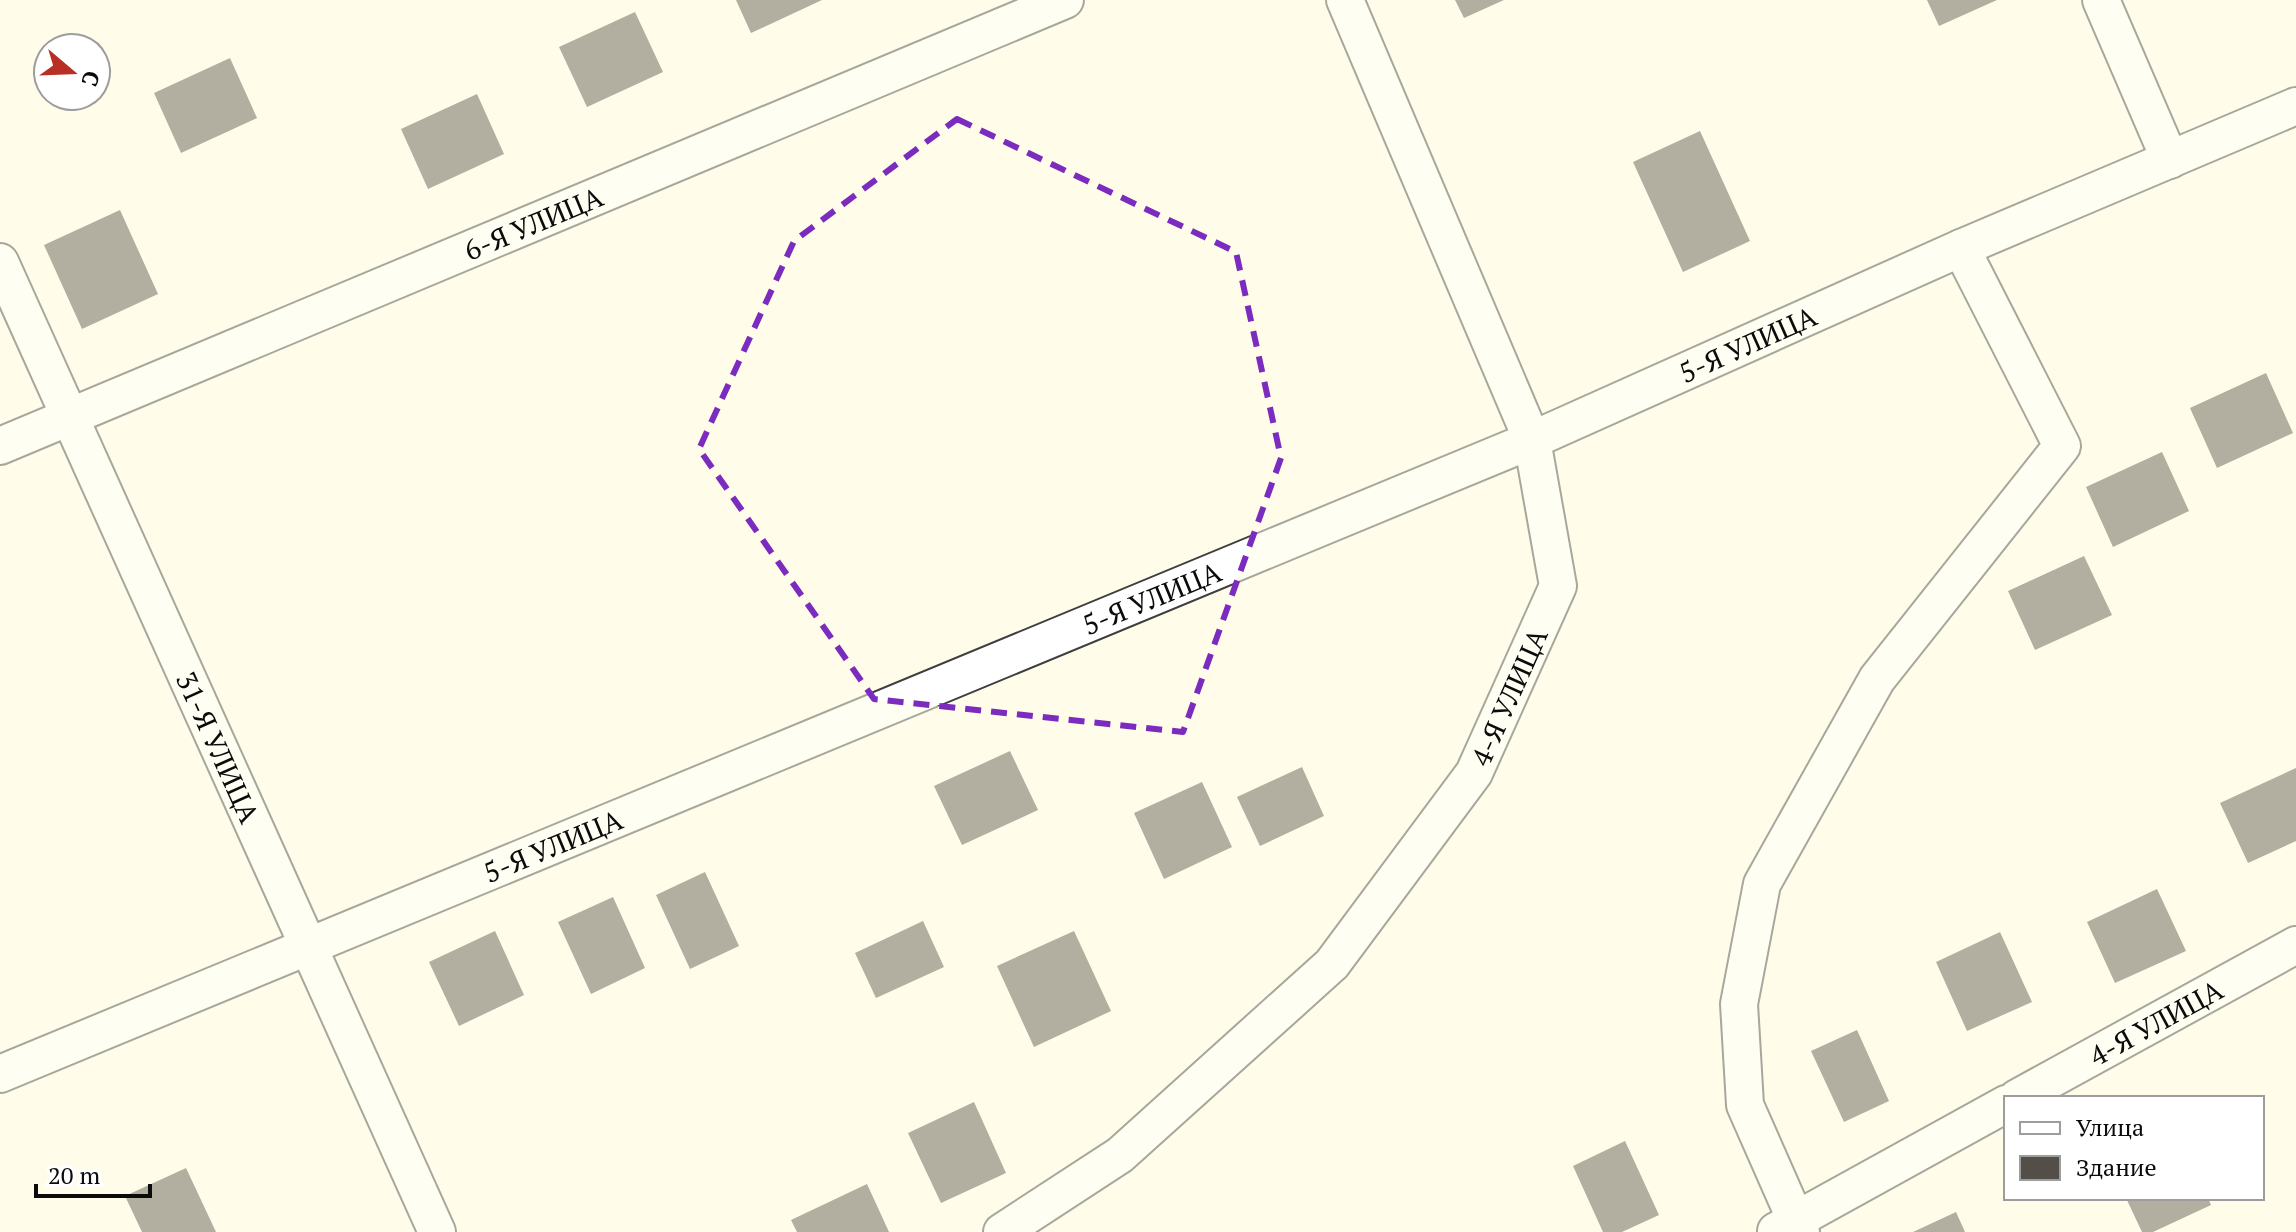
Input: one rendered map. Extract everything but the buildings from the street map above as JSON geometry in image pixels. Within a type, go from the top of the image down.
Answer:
[{"type":"street","name":"6-Я УЛИЦА","points":[[0,446],[1065,0]]},
{"type":"street","name":"4-Я УЛИЦА","points":[[1002,1232],[1120,1155],[1332,964],[1474,773],[1558,586],[1532,440],[1345,0]]},
{"type":"street","points":[[2101,0],[2170,160]]},
{"type":"street","name":"5-Я УЛИЦА","points":[[0,1074],[1532,440],[1961,248],[2296,106]]},
{"type":"street","points":[[1961,248],[2062,446],[1877,679],[1762,884],[1739,1004],[1745,1105],[1790,1228],[2004,1105]]},
{"type":"street","name":"31-Я УЛИЦА","points":[[0,262],[437,1232]]},
{"type":"street","name":"4-Я УЛИЦА","points":[[2021,1096],[2296,945]]},
{"type":"highlighted area","points":[[957,119],[1236,252],[1281,458],[1183,732],[874,699],[699,449],[794,241]]}]
